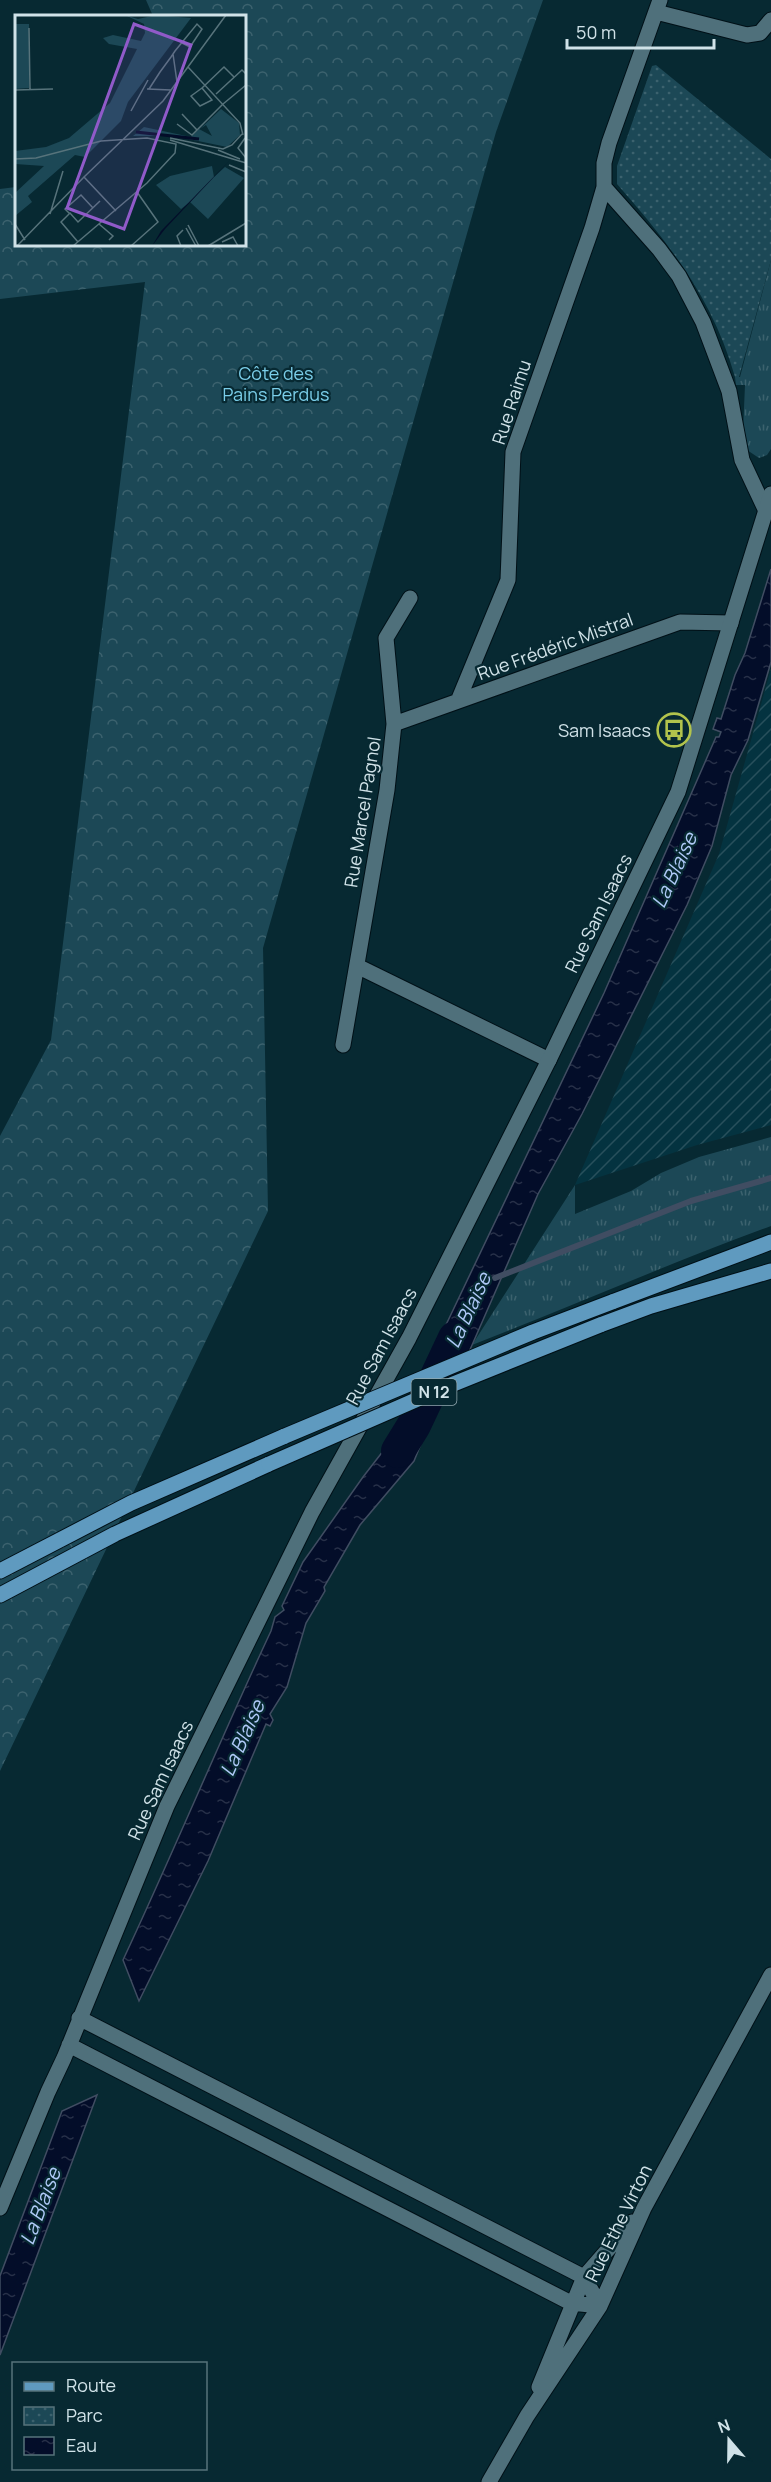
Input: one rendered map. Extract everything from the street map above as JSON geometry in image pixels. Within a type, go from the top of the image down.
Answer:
[{"type":"main road","points":[[658,6],[747,35],[760,33],[771,20]]},
{"type":"main road","name":"Rue Raimu","points":[[458,701],[508,580],[513,452],[592,228],[604,187],[604,163],[609,143],[658,6]]},
{"type":"main road","points":[[604,187],[659,249],[679,276],[703,322],[729,391],[742,460],[766,510]]},
{"type":"main road","name":"Rue Sam Isaacs","points":[[0,2208],[167,1806],[312,1512],[409,1338],[549,1060],[678,792],[771,494]]},
{"type":"main road","name":"Rue Marcel Pagnol","points":[[343,1045],[387,790],[394,724],[386,638],[411,598]]},
{"type":"main road","name":"Rue Frédéric Mistral","points":[[394,724],[680,622],[731,623]]},
{"type":"main road","points":[[357,966],[549,1060]]},
{"type":"main road","name":"N 12","points":[[0,1571],[131,1503],[285,1436],[533,1332],[771,1242]]},
{"type":"main road","name":"N 12","points":[[0,1595],[115,1534],[452,1385],[651,1306],[771,1270]]},
{"type":"main road","name":"Rue Ethe Virton","points":[[489,2482],[527,2416],[600,2306],[644,2208],[770,1981]]},
{"type":"main road","points":[[79,2018],[584,2277],[600,2306]]},
{"type":"main road","points":[[69,2045],[571,2303],[600,2306]]},
{"type":"main road","points":[[527,2416],[571,2303],[584,2277],[644,2208]]},
{"type":"shaded area","points":[[771,669],[771,1125],[697,1145],[575,1185],[719,854]]},
{"type":"green space","name":"Côte des Pains Perdus","points":[[146,0],[543,0],[496,132],[263,948],[268,1211],[0,1771],[0,1136],[51,1040],[145,282],[0,299],[0,189],[15,187],[15,246],[246,246],[246,15],[153,15]]},
{"type":"green space","points":[[656,65],[771,159],[771,260],[739,377],[735,377],[715,322],[687,273],[654,228],[617,184],[617,166],[652,66]]},
{"type":"green space","points":[[771,260],[771,449],[767,455],[759,458],[747,450],[743,432],[745,385],[736,385],[735,377],[740,377]]},
{"type":"green space","points":[[771,1137],[771,1226],[472,1345],[575,1185],[575,1214],[631,1191],[661,1173],[699,1157]]},
{"type":"water","points":[[771,569],[771,662],[748,740],[731,775],[712,846],[687,905],[582,1114],[538,1194],[469,1352],[424,1371],[604,993],[716,737],[719,737],[721,732],[713,729],[717,718],[721,719],[735,675],[745,653]]},
{"type":"water","points":[[437,1404],[414,1461],[360,1525],[306,1623],[287,1687],[270,1714],[273,1720],[270,1726],[266,1724],[208,1861],[139,2001],[123,1960],[271,1631],[275,1617],[284,1610],[282,1606],[303,1562],[407,1417]]},
{"type":"water","points":[[97,2095],[0,2355],[0,2276],[62,2111]]},
{"type":"waterway","points":[[495,1278],[691,1201],[771,1178]]},
{"type":"waterway","name":"La Blaise","points":[[398,1451],[414,1425],[455,1338]]},
{"type":"place","name":"Sam Isaacs","points":[[674,730]]}]
